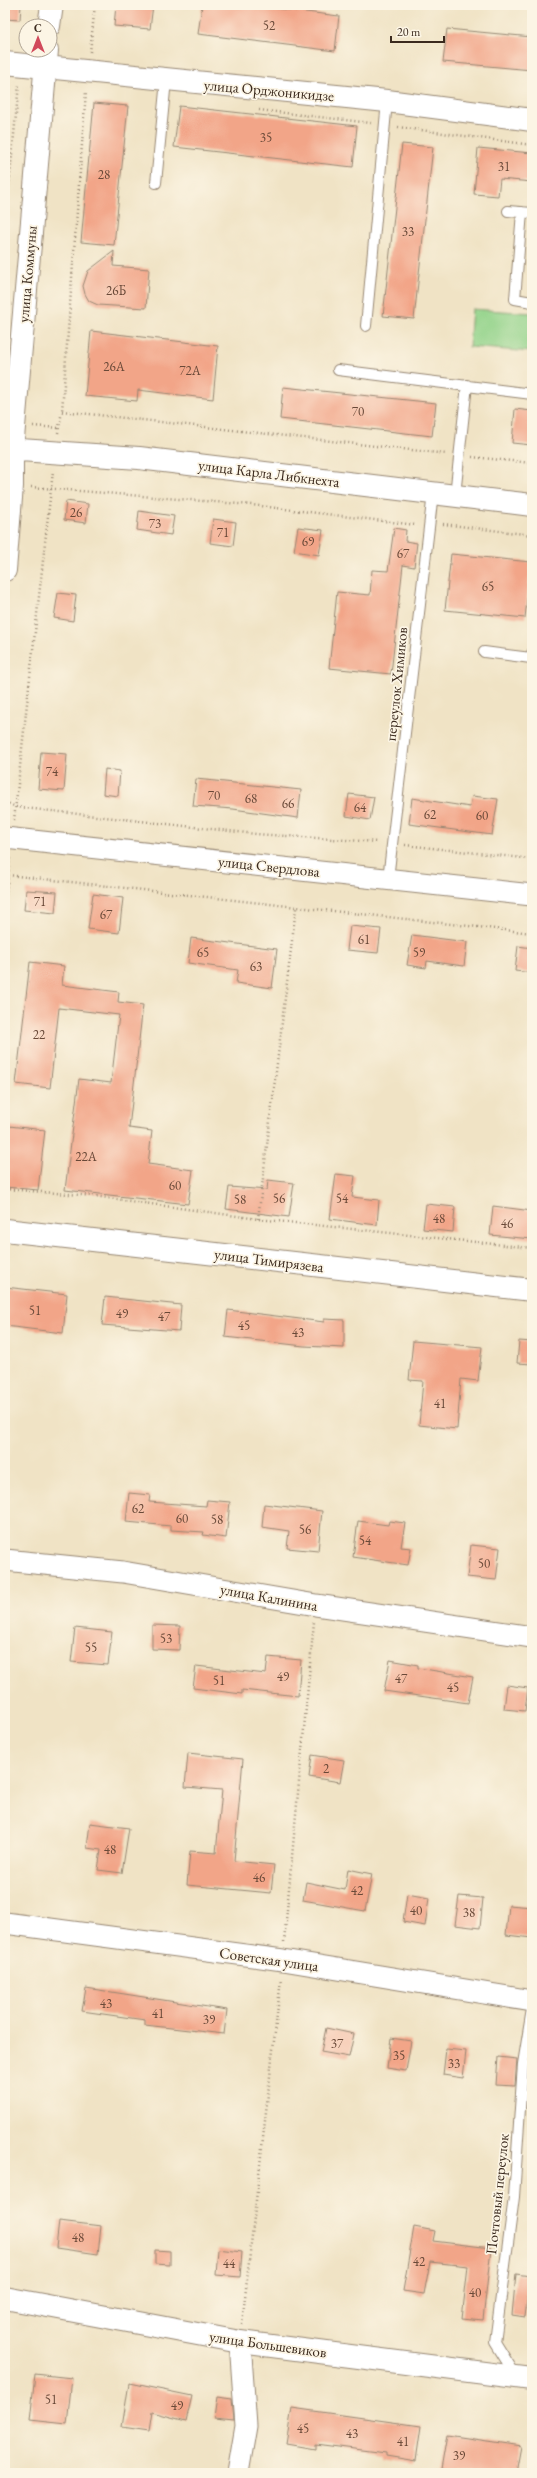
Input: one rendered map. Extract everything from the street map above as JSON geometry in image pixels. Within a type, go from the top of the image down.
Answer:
[{"type":"street","points":[[50,18],[52,5]]},
{"type":"street","name":"улица Орджоникидзе","points":[[13,64],[46,58],[166,80],[387,101],[532,120]]},
{"type":"street","name":"улица Коммуны","points":[[5,570],[12,486],[8,450],[46,58]]},
{"type":"street","name":"улица Карла Либкнехта","points":[[8,450],[139,458],[532,504]]},
{"type":"street","name":"улица Свердлова","points":[[5,838],[532,895]]},
{"type":"street","name":"улица Тимирязева","points":[[5,1230],[532,1290]]},
{"type":"street","name":"улица Калинина","points":[[5,1560],[123,1572],[316,1605],[532,1638]]},
{"type":"street","name":"Советская улица","points":[[5,1923],[283,1960],[532,2001]]},
{"type":"street","name":"улица Большевиков","points":[[5,2298],[240,2342],[524,2378]]},
{"type":"street","points":[[238,2473],[246,2426],[240,2342]]},
{"type":"lane","points":[[156,183],[166,80]]},
{"type":"lane","points":[[366,326],[386,125],[387,101]]},
{"type":"lane","points":[[508,211],[527,212],[515,299],[532,302]]},
{"type":"lane","points":[[338,370],[532,394]]},
{"type":"lane","points":[[455,495],[467,385]]},
{"type":"lane","name":"переулок Химиков","points":[[388,879],[433,493]]},
{"type":"lane","points":[[484,652],[532,658],[532,653]]},
{"type":"lane","name":"Почтовый переулок","points":[[524,2378],[495,2342],[514,2197],[523,2064],[532,2009]]},
{"type":"path","points":[[5,226],[13,64]]},
{"type":"path","points":[[86,90],[94,91]]},
{"type":"path","points":[[251,109],[386,125],[532,145]]},
{"type":"path","points":[[62,411],[532,464]]},
{"type":"path","points":[[12,486],[252,505],[532,535]]},
{"type":"path","points":[[5,802],[16,807],[256,834],[341,838],[532,860]]},
{"type":"path","points":[[8,875],[532,933]]},
{"type":"path","points":[[258,1219],[296,908]]},
{"type":"path","points":[[5,1189],[94,1196],[258,1219],[532,1248]]},
{"type":"green space","points":[[472,309],[532,313],[532,352],[469,347]]},
{"type":"building","points":[[5,5],[21,5],[20,18],[18,18],[18,20],[5,19]]},
{"type":"building","points":[[116,5],[153,5],[150,29],[114,26]]},
{"type":"building","points":[[202,5],[248,5],[339,16],[335,51],[198,34]]},
{"type":"building","points":[[447,29],[532,37],[532,70],[443,62]]},
{"type":"building","points":[[94,103],[128,106],[114,245],[81,242]]},
{"type":"building","points":[[179,106],[357,126],[353,167],[174,147]]},
{"type":"building","points":[[402,144],[433,147],[414,319],[383,316]]},
{"type":"building","points":[[478,148],[532,153],[532,182],[500,179],[498,196],[474,194]]},
{"type":"building","points":[[114,251],[113,266],[149,269],[146,308],[98,305],[89,301],[85,294],[83,286],[88,271]]},
{"type":"building","points":[[91,331],[218,346],[213,399],[138,390],[137,401],[85,396]]},
{"type":"building","points":[[283,387],[436,403],[432,436],[280,419]]},
{"type":"building","points":[[515,409],[532,411],[532,445],[512,443]]},
{"type":"building","points":[[66,501],[88,504],[86,523],[64,520]]},
{"type":"building","points":[[139,511],[174,516],[171,535],[137,530]]},
{"type":"building","points":[[213,519],[236,522],[233,546],[210,543]]},
{"type":"building","points":[[298,527],[323,530],[319,555],[294,551]]},
{"type":"building","points":[[394,528],[406,530],[405,541],[417,543],[414,567],[403,565],[391,674],[329,668],[337,592],[370,595],[372,570],[388,571]]},
{"type":"building","points":[[451,554],[531,562],[525,618],[445,610]]},
{"type":"building","points":[[58,593],[76,595],[73,621],[54,618]]},
{"type":"building","points":[[41,752],[67,754],[64,791],[38,789]]},
{"type":"building","points":[[105,769],[120,771],[118,796],[103,794]]},
{"type":"building","points":[[196,779],[301,790],[298,818],[233,809],[193,806]]},
{"type":"building","points":[[349,794],[374,797],[370,820],[346,816]]},
{"type":"building","points":[[472,796],[498,799],[492,835],[409,824],[412,798],[470,807]]},
{"type":"building","points":[[26,890],[57,892],[55,913],[24,910]]},
{"type":"building","points":[[93,894],[123,898],[119,933],[88,929]]},
{"type":"building","points":[[350,926],[381,929],[378,953],[347,950]]},
{"type":"building","points":[[412,935],[467,942],[464,966],[427,961],[426,968],[407,965]]},
{"type":"building","points":[[191,938],[277,949],[272,988],[236,983],[238,970],[188,963]]},
{"type":"building","points":[[518,946],[532,948],[532,973],[515,971]]},
{"type":"building","points":[[30,962],[64,966],[62,985],[119,992],[118,1002],[143,1005],[129,1128],[152,1131],[148,1164],[193,1170],[188,1204],[65,1190],[79,1079],[111,1083],[119,1015],[59,1008],[50,1088],[16,1084]]},
{"type":"building","points":[[9,1126],[45,1130],[38,1190],[5,1187]]},
{"type":"building","points":[[336,1174],[355,1176],[352,1197],[379,1200],[377,1225],[330,1219]]},
{"type":"building","points":[[268,1180],[294,1183],[289,1217],[226,1209],[229,1187],[267,1190]]},
{"type":"building","points":[[426,1204],[455,1207],[453,1232],[423,1229]]},
{"type":"building","points":[[493,1206],[532,1211],[532,1239],[490,1235]]},
{"type":"building","points":[[5,1287],[67,1294],[63,1333],[5,1326]]},
{"type":"building","points":[[105,1297],[181,1305],[179,1331],[102,1325]]},
{"type":"building","points":[[228,1310],[324,1322],[324,1319],[344,1320],[344,1348],[304,1346],[225,1337]]},
{"type":"building","points":[[413,1341],[482,1347],[478,1381],[461,1379],[457,1429],[419,1425],[423,1381],[409,1380]]},
{"type":"building","points":[[519,1341],[532,1342],[532,1364],[517,1363]]},
{"type":"building","points":[[129,1493],[150,1495],[149,1502],[206,1506],[207,1500],[230,1502],[226,1538],[203,1535],[204,1532],[171,1530],[171,1526],[126,1522]]},
{"type":"building","points":[[264,1504],[322,1511],[318,1551],[287,1548],[289,1531],[262,1527]]},
{"type":"building","points":[[358,1521],[388,1525],[389,1521],[405,1523],[401,1547],[411,1548],[408,1565],[353,1557]]},
{"type":"building","points":[[471,1545],[500,1548],[496,1580],[467,1577]]},
{"type":"building","points":[[152,1625],[180,1626],[179,1650],[152,1649]]},
{"type":"building","points":[[75,1628],[112,1632],[108,1665],[71,1662]]},
{"type":"building","points":[[268,1657],[301,1660],[298,1696],[242,1690],[242,1694],[193,1688],[196,1666],[266,1674]]},
{"type":"building","points":[[390,1660],[418,1665],[418,1668],[473,1677],[468,1703],[384,1691]]},
{"type":"building","points":[[507,1685],[528,1688],[525,1711],[504,1709]]},
{"type":"building","points":[[188,1753],[243,1759],[234,1861],[274,1865],[271,1893],[187,1885],[190,1851],[216,1853],[222,1790],[185,1787]]},
{"type":"building","points":[[312,1755],[344,1760],[340,1782],[309,1777]]},
{"type":"building","points":[[90,1823],[129,1828],[122,1873],[98,1870],[101,1850],[87,1848]]},
{"type":"building","points":[[348,1869],[372,1874],[365,1911],[303,1900],[306,1882],[345,1890]]},
{"type":"building","points":[[407,1894],[429,1898],[425,1926],[403,1922]]},
{"type":"building","points":[[459,1896],[483,1898],[480,1928],[455,1925]]},
{"type":"building","points":[[509,1905],[532,1907],[532,1938],[506,1935]]},
{"type":"building","points":[[86,1988],[227,2010],[224,2034],[145,2025],[145,2020],[82,2011]]},
{"type":"building","points":[[326,2028],[354,2034],[349,2057],[321,2052]]},
{"type":"building","points":[[391,2038],[411,2041],[406,2071],[387,2068]]},
{"type":"building","points":[[446,2049],[466,2051],[463,2078],[443,2075]]},
{"type":"building","points":[[498,2057],[517,2059],[515,2086],[496,2085]]},
{"type":"building","points":[[59,2221],[101,2226],[98,2254],[56,2248]]},
{"type":"building","points":[[414,2227],[435,2231],[433,2241],[491,2248],[483,2320],[462,2318],[468,2266],[430,2262],[424,2294],[403,2291]]},
{"type":"building","points":[[218,2249],[242,2252],[240,2277],[216,2275]]},
{"type":"building","points":[[155,2250],[170,2251],[170,2265],[155,2264]]},
{"type":"building","points":[[516,2274],[530,2276],[525,2317],[512,2315]]},
{"type":"building","points":[[35,2374],[72,2378],[67,2424],[30,2420]]},
{"type":"building","points":[[129,2383],[192,2396],[186,2421],[152,2412],[149,2431],[122,2427]]},
{"type":"building","points":[[217,2397],[232,2399],[234,2420],[214,2418]]},
{"type":"building","points":[[292,2408],[421,2426],[416,2461],[386,2456],[386,2453],[315,2444],[315,2449],[286,2444]]},
{"type":"building","points":[[447,2435],[521,2446],[516,2473],[456,2473],[441,2470]]}]
